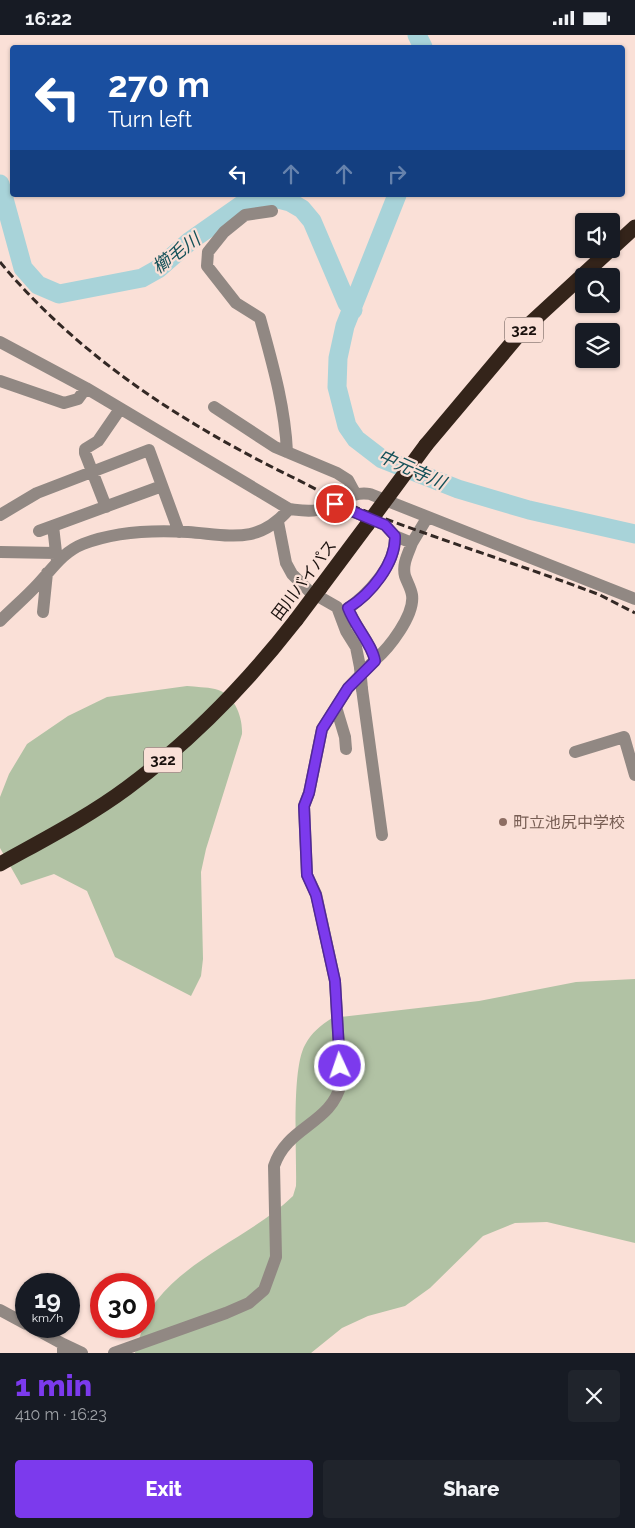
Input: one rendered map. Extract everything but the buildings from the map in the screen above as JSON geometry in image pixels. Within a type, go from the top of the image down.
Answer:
[{"type":"highway","name":"田川バイパス","points":[[0,864],[77,821],[126,789],[172,754],[256,670],[296,620],[426,445],[522,331],[635,227]]},
{"type":"street","points":[[272,211],[245,215],[224,232],[208,252],[207,266],[236,303],[260,318],[277,379],[286,425],[287,452]]},
{"type":"street","points":[[0,342],[86,388],[289,509],[317,510],[335,504],[355,493],[370,494],[635,599]]},
{"type":"street","points":[[0,381],[64,403],[78,399],[86,388]]},
{"type":"street","points":[[214,407],[287,452],[337,473],[348,481],[355,493]]},
{"type":"street","points":[[106,507],[85,449],[98,441],[120,409]]},
{"type":"street","points":[[145,423],[151,442],[149,450],[179,532]]},
{"type":"street","points":[[0,515],[37,493],[92,470],[149,450]]},
{"type":"street","points":[[39,531],[162,486]]},
{"type":"street","points":[[335,504],[385,525],[395,536],[412,543]]},
{"type":"street","points":[[0,552],[57,557],[82,544],[106,537],[179,532],[236,537],[248,535],[278,522],[289,509]]},
{"type":"street","points":[[114,1353],[226,1313],[249,1303],[264,1290],[276,1257],[274,1166],[278,1153],[288,1141],[332,1106],[338,1096],[341,1083],[335,981],[316,895],[307,875],[304,806],[309,793],[322,729],[348,688],[388,649],[410,610],[412,595],[405,576],[404,565],[412,543],[427,517]]},
{"type":"street","points":[[278,522],[286,563],[292,574],[309,591],[344,611],[374,653],[375,661]]},
{"type":"street","points":[[0,621],[47,573],[57,557],[53,526]]},
{"type":"street","points":[[344,611],[373,586],[388,563],[395,546],[395,536]]},
{"type":"street","points":[[43,612],[47,573]]},
{"type":"street","points":[[344,611],[356,647],[360,667],[382,835]]},
{"type":"street","points":[[336,707],[346,737],[346,749]]},
{"type":"street","points":[[575,752],[624,737],[635,775]]},
{"type":"street","points":[[0,1309],[15,1318]]},
{"type":"street","points":[[47,1338],[63,1349],[82,1353]]},
{"type":"green space","points":[[187,686],[205,687],[222,691],[236,707],[242,727],[242,734],[206,849],[201,872],[203,959],[201,976],[191,996],[115,957],[87,891],[54,874],[21,885],[0,848],[0,797],[9,774],[27,744],[68,716],[107,697]]},
{"type":"green space","points":[[635,979],[635,1243],[547,1222],[515,1223],[483,1236],[430,1288],[405,1306],[368,1316],[342,1328],[311,1353],[135,1353],[140,1338],[155,1338],[155,1303],[172,1284],[205,1258],[277,1210],[293,1196],[296,1186],[296,1092],[298,1073],[305,1045],[324,1023],[332,1018],[479,1001],[576,982]]},
{"type":"waterway","name":"中元寺川","points":[[417,35],[422,45]]},
{"type":"waterway","name":"櫛毛川","points":[[0,184],[23,268],[38,285],[59,294],[142,278],[158,269],[190,241],[247,201],[262,197]]},
{"type":"waterway","name":"櫛毛川","points":[[270,197],[290,202],[302,209],[312,221],[347,303],[353,310]]},
{"type":"waterway","name":"中元寺川","points":[[396,197],[345,326],[338,358],[337,387],[347,426],[356,439],[382,459],[458,489],[529,510],[635,534]]},
{"type":"railway","points":[[0,262],[30,296],[97,357],[171,410],[210,433],[346,504],[600,595],[635,613]]},
{"type":"place","name":"町立池尻中学校","points":[[503,822]]},
{"type":"route","points":[[335,504],[385,525],[395,536],[395,546],[388,563],[373,586],[355,604],[348,608],[353,623],[374,653],[375,661],[348,688],[322,729],[309,793],[304,806],[307,875],[316,895],[335,981],[340,1066]]}]
